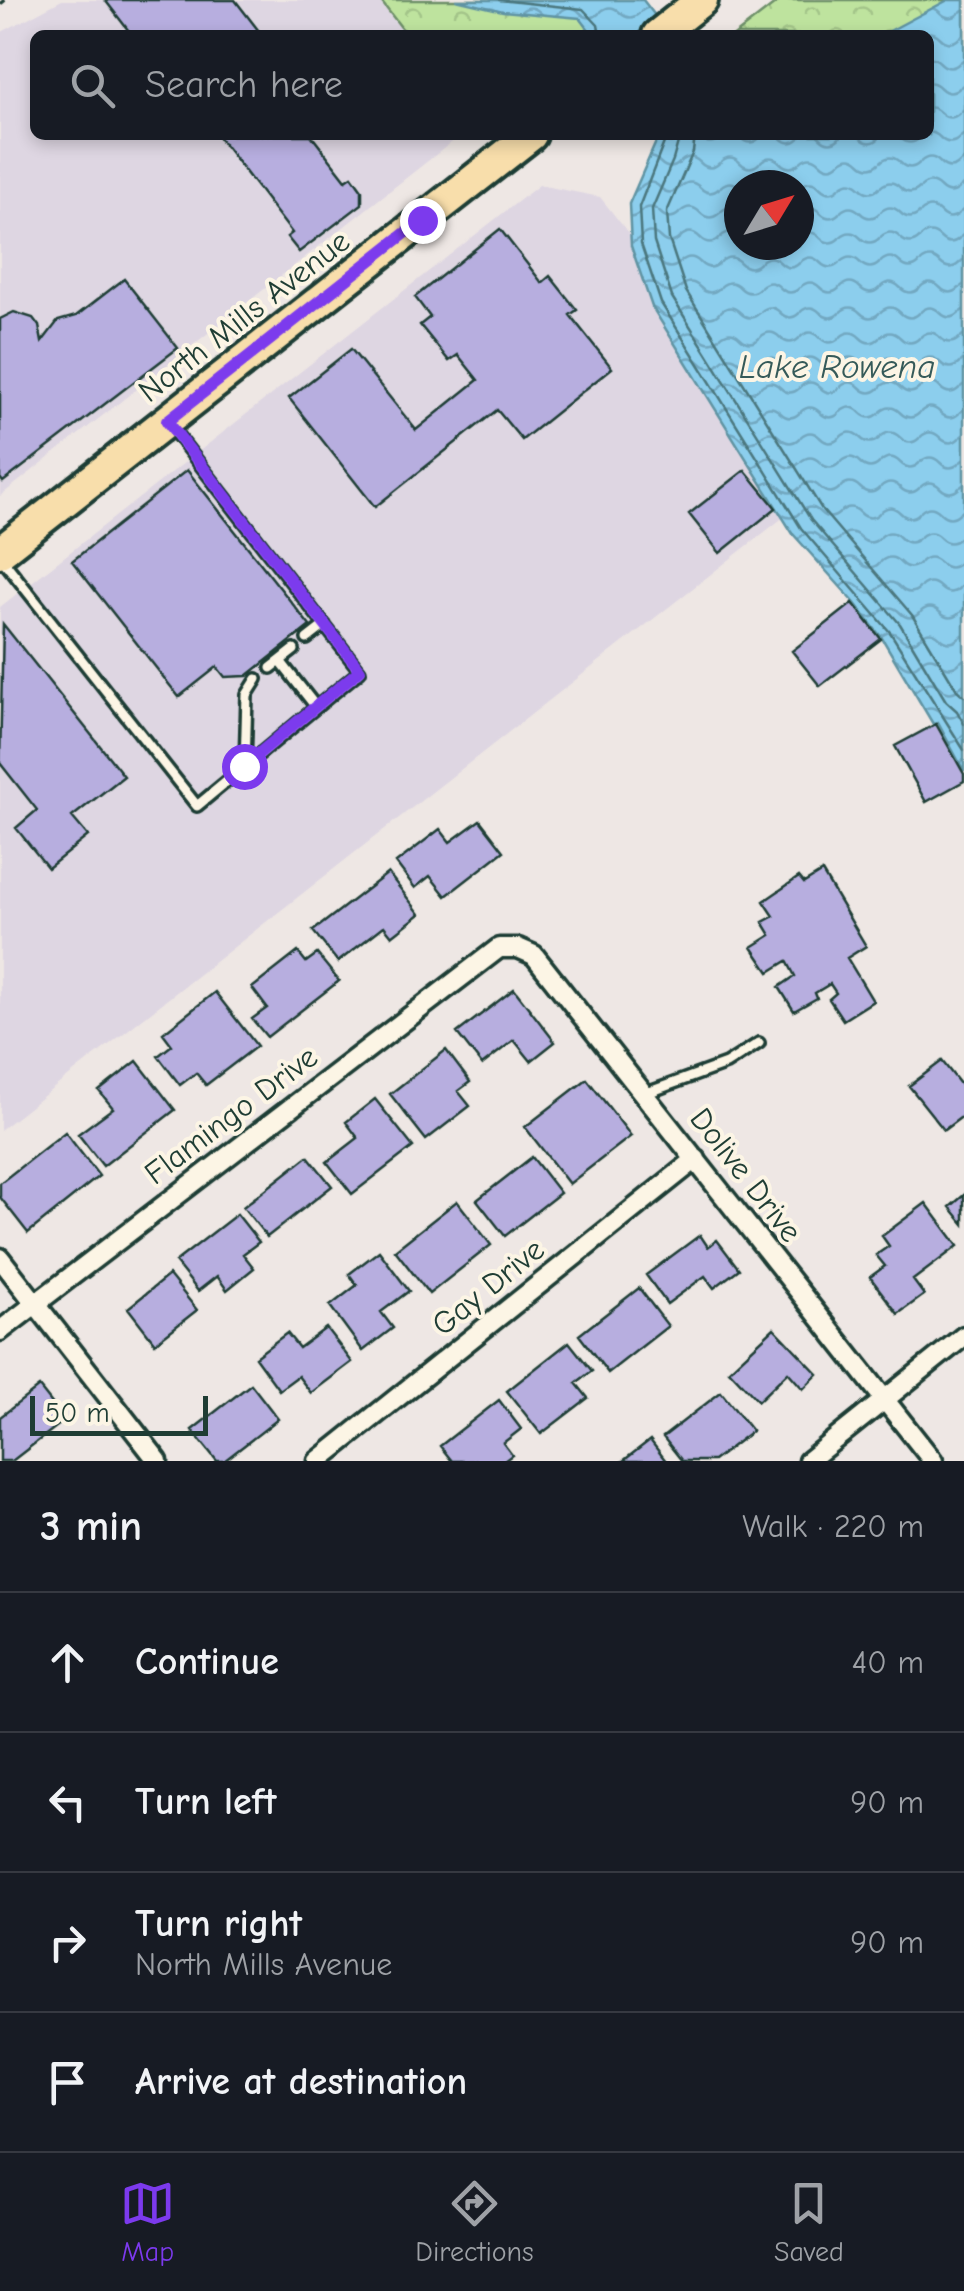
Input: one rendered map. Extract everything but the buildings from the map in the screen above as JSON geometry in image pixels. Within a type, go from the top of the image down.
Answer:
[{"type":"main road","points":[[664,30],[694,6]]},
{"type":"main road","name":"North Mills Avenue","points":[[0,554],[526,140]]},
{"type":"street","name":"Dolive Drive","points":[[499,948],[518,948],[534,954],[933,1461]]},
{"type":"street","name":"Flamingo Drive","points":[[0,1331],[499,948]]},
{"type":"street","name":"Gay Drive","points":[[318,1461],[696,1159]]},
{"type":"street","points":[[0,1258],[158,1461]]},
{"type":"street","points":[[808,1461],[964,1336]]},
{"type":"lane","points":[[0,554],[197,806],[360,670],[167,421]]},
{"type":"lane","points":[[307,638],[324,625]]},
{"type":"lane","points":[[294,650],[276,664],[316,707]]},
{"type":"lane","points":[[244,766],[247,695],[256,679]]},
{"type":"lane","points":[[644,1094],[726,1064],[759,1043]]},
{"type":"shaded area","points":[[62,0],[380,0],[403,30],[30,30],[30,140],[455,140],[0,496],[0,33]]},
{"type":"shaded area","points":[[539,185],[600,197],[826,484],[0,1130],[0,607]]},
{"type":"green space","points":[[380,0],[634,0],[595,30],[403,30]]},
{"type":"green space","points":[[780,0],[964,0],[964,238],[814,190],[814,179],[916,140],[934,140],[934,30],[741,30]]},
{"type":"water","points":[[456,0],[643,0],[666,30],[589,30],[580,18],[503,11]]},
{"type":"water","name":"Lake Rowena","points":[[948,0],[964,0],[964,771],[938,723],[933,724],[882,638],[793,534],[652,307],[631,246],[629,204],[657,140],[934,140],[934,30],[891,30]]},
{"type":"route","points":[[244,766],[360,670],[167,421],[422,220]]}]
